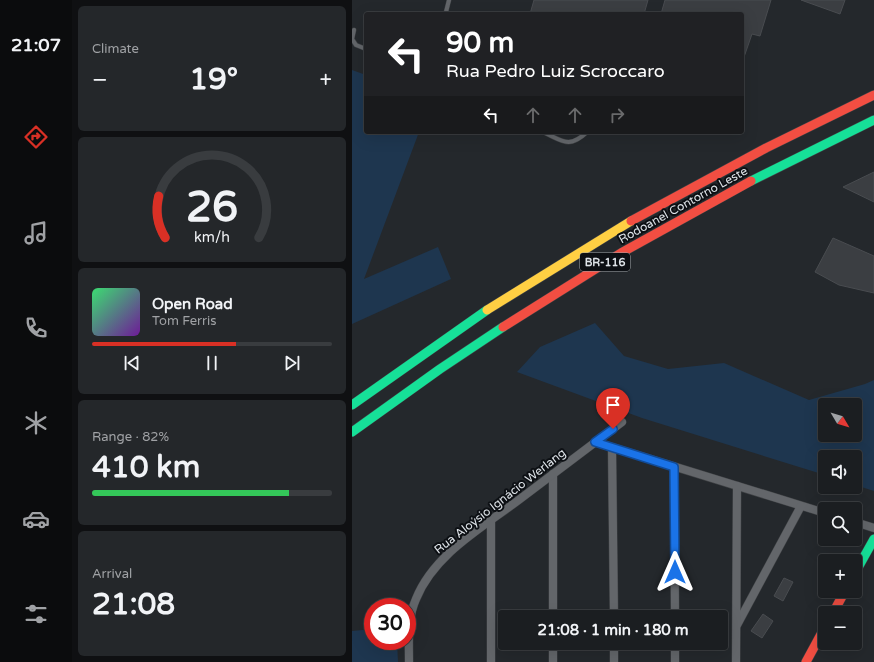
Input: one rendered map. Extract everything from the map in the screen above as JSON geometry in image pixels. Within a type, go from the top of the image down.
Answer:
[{"type":"main road","name":"Rodoanel Contorno Leste","points":[[352,405],[457,330],[594,243],[794,133],[874,96]]},
{"type":"main road","name":"Rodoanel Contorno Leste","points":[[352,432],[476,343],[582,275],[658,231],[785,163],[874,120]]},
{"type":"main road","points":[[862,561],[874,539]]},
{"type":"main road","points":[[806,662],[818,640]]},
{"type":"street","name":"Rua Aloýsio Ignácio Werlang","points":[[409,662],[409,635],[412,612],[421,588],[443,559],[622,422]]},
{"type":"street","points":[[595,442],[818,511]]},
{"type":"street","points":[[612,448],[614,610]]},
{"type":"street","points":[[674,467],[675,610]]},
{"type":"street","points":[[553,474],[553,610]]},
{"type":"street","points":[[736,662],[737,486]]},
{"type":"street","points":[[736,626],[801,506]]},
{"type":"street","points":[[491,662],[492,520]]},
{"type":"street","points":[[862,524],[874,528]]},
{"type":"street","points":[[553,650],[553,662]]},
{"type":"street","points":[[614,650],[614,662]]},
{"type":"street","points":[[675,650],[675,662]]},
{"type":"lane","points":[[446,12],[449,0]]},
{"type":"lane","points":[[354,30],[352,39],[356,45],[364,48]]},
{"type":"lane","points":[[548,134],[568,143],[578,141],[586,134]]},
{"type":"shaded area","points":[[352,70],[364,74],[364,134],[418,134],[364,279],[438,247],[451,279],[352,324]]},
{"type":"shaded area","points":[[595,323],[624,356],[668,369],[724,363],[809,400],[874,380],[874,491],[862,487],[862,450],[818,450],[818,473],[642,418],[517,372],[540,347]]},
{"type":"shaded area","points":[[364,630],[364,650],[397,650],[398,662],[352,662],[352,631]]},
{"type":"building","points":[[534,0],[648,0],[645,12],[531,12]]},
{"type":"building","points":[[665,0],[771,0],[760,36],[752,34],[744,57],[744,12],[662,12]]},
{"type":"building","points":[[801,0],[845,0],[840,14]]},
{"type":"building","points":[[874,172],[874,202],[843,187]]},
{"type":"building","points":[[833,238],[874,256],[874,293],[839,285],[815,272]]},
{"type":"building","points":[[784,578],[793,582],[783,601],[774,596]]},
{"type":"building","points":[[763,614],[773,621],[762,638],[751,631]]},
{"type":"traffic: fast","points":[[751,181],[874,120]]},
{"type":"traffic: fast","points":[[352,405],[487,310]]},
{"type":"traffic: fast","points":[[352,432],[440,369],[503,327]]},
{"type":"traffic: fast","points":[[862,560],[874,539]]},
{"type":"traffic: slow","points":[[487,310],[631,221]]},
{"type":"traffic: jam","points":[[631,221],[766,148],[874,95]]},
{"type":"traffic: jam","points":[[503,327],[621,253],[751,181]]},
{"type":"traffic: jam","points":[[837,606],[841,598]]},
{"type":"traffic: jam","points":[[806,662],[818,640]]},
{"type":"route","points":[[613,429],[595,442],[674,467],[675,572]]}]
